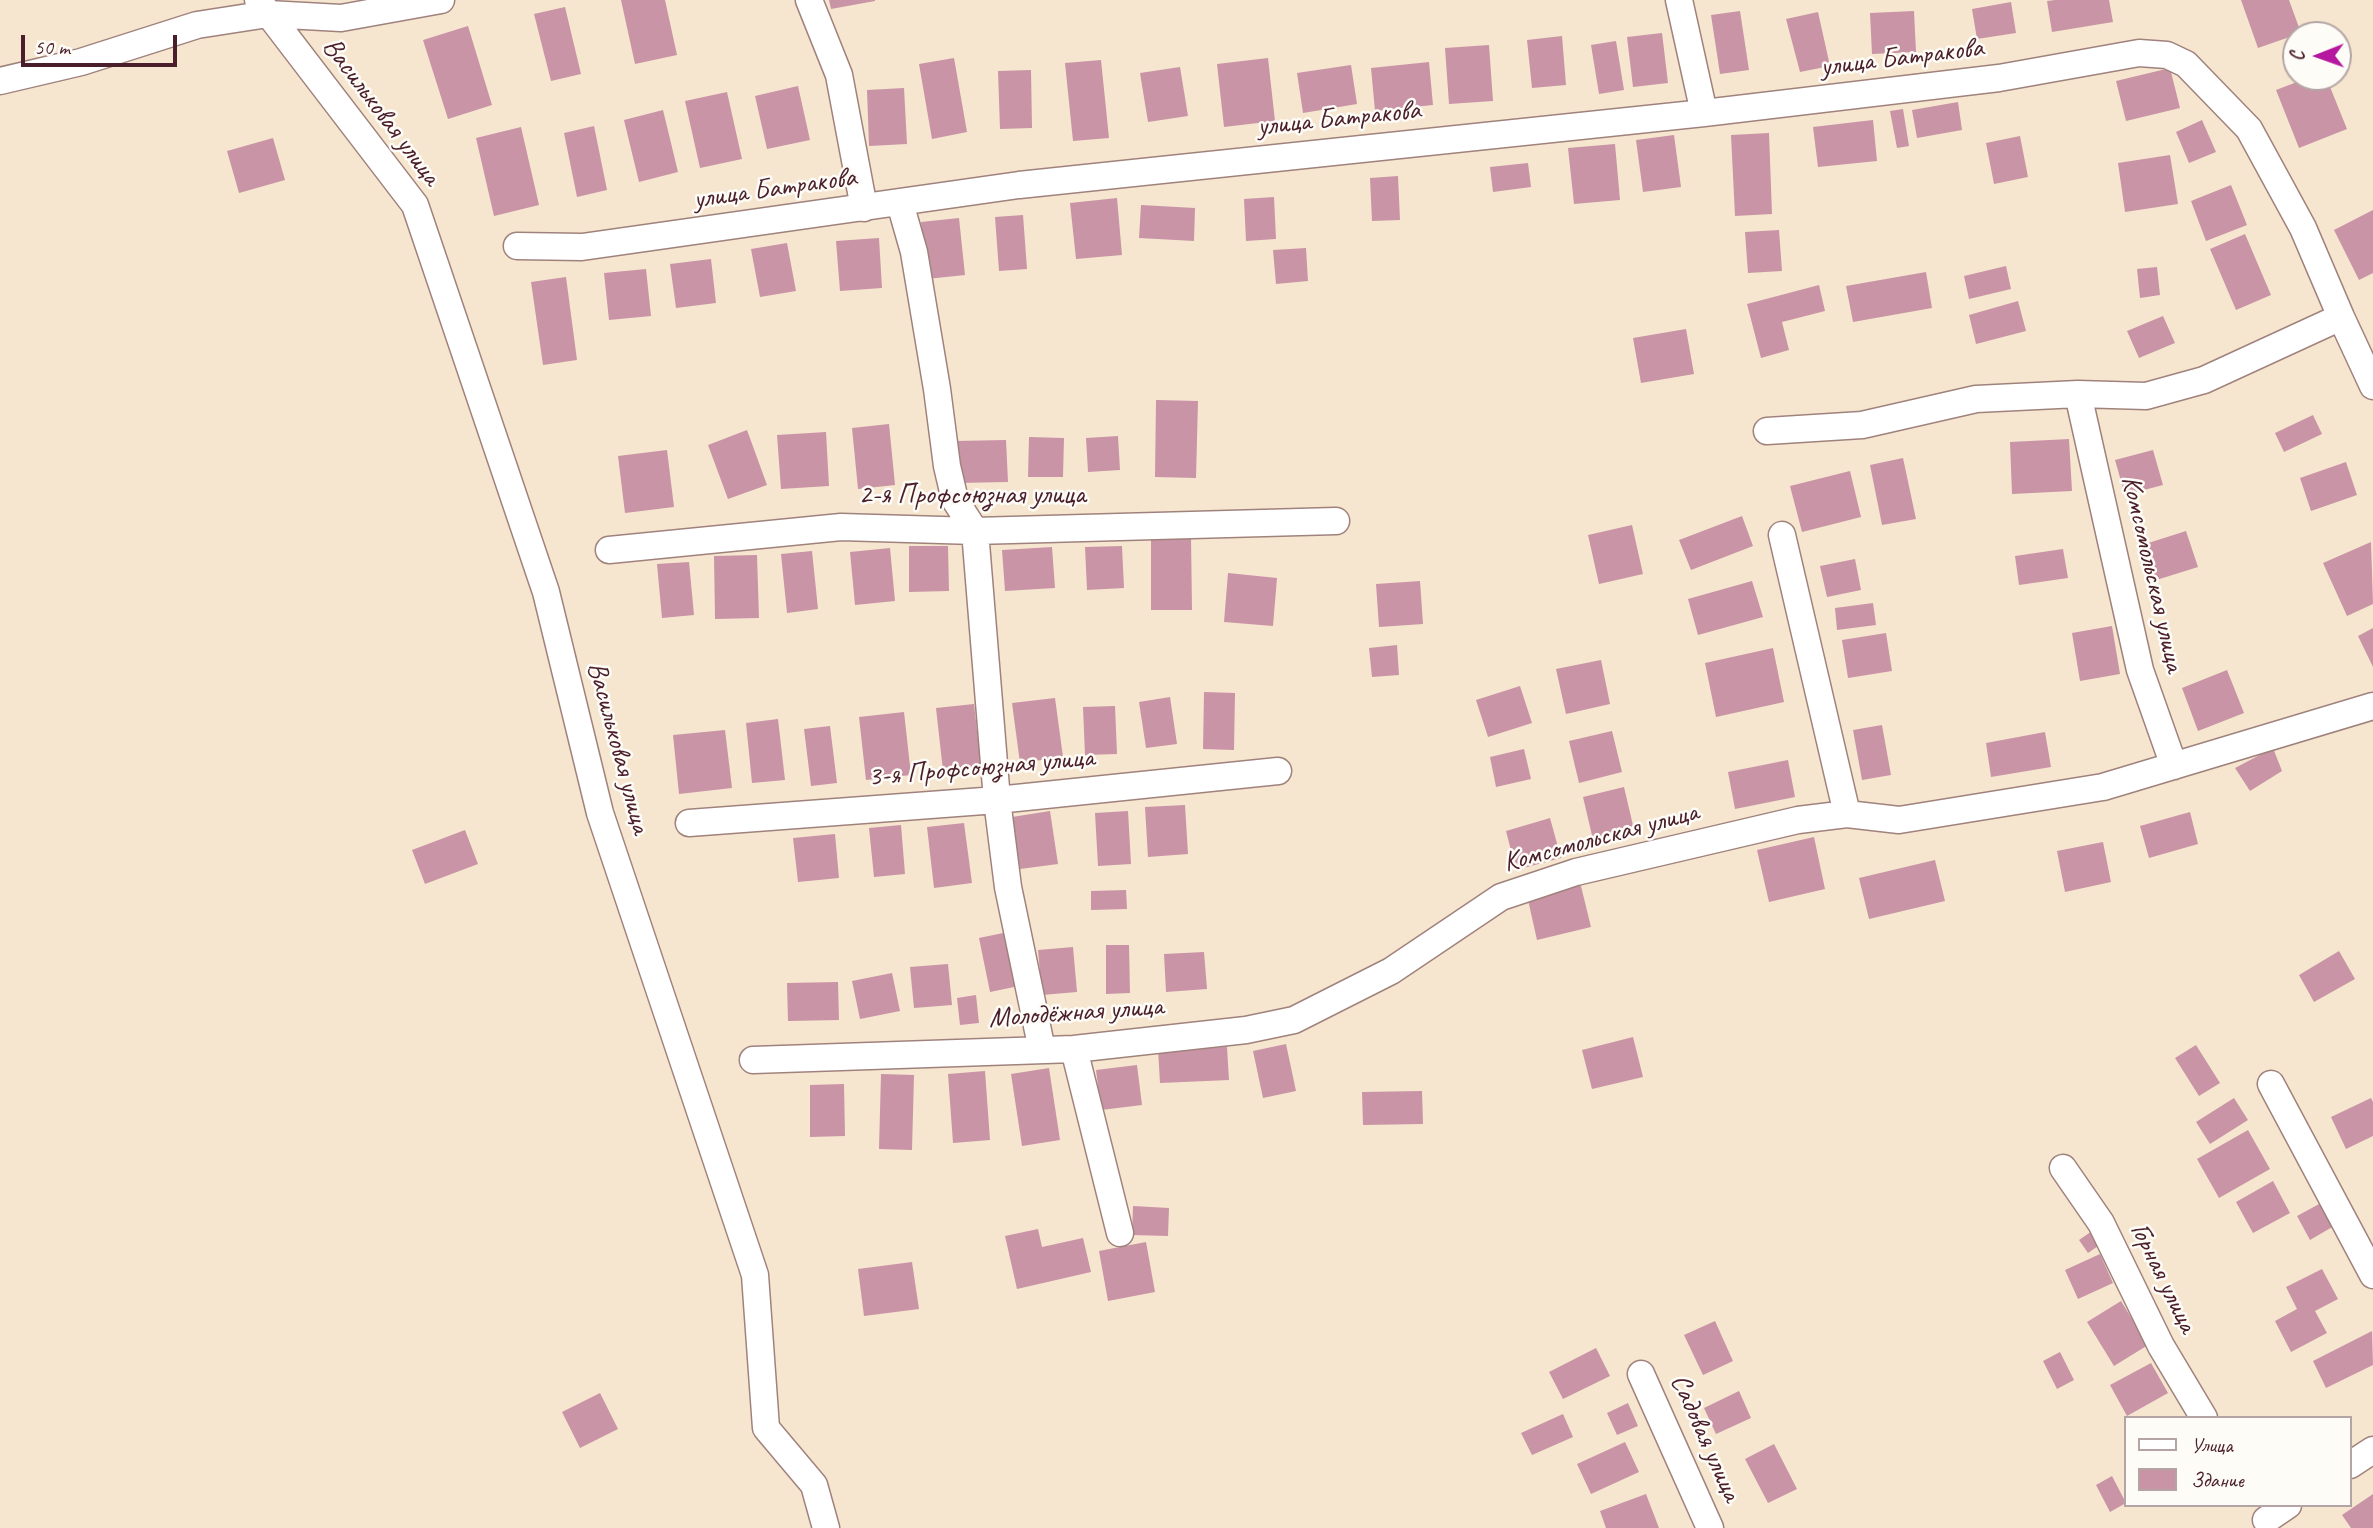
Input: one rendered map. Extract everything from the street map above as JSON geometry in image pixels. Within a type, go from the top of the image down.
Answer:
[{"type":"street","points":[[0,81],[81,62],[263,7],[341,18],[441,0]]},
{"type":"street","points":[[809,0],[839,75],[864,208]]},
{"type":"street","points":[[1679,0],[1704,113]]},
{"type":"street","name":"Васильковая улица","points":[[263,7],[415,205],[546,592],[600,813],[755,1275],[766,1428],[814,1485],[826,1528]]},
{"type":"street","name":"улица Батракова","points":[[517,246],[582,247],[1019,185],[1704,113],[1999,78],[2139,53],[2167,55],[2186,64],[2249,129],[2303,228],[2341,317]]},
{"type":"street","points":[[900,203],[914,251],[954,500],[975,531],[997,800],[1007,887],[1042,1050]]},
{"type":"street","points":[[1768,431],[1862,425],[1976,399],[2078,394],[2147,396],[2204,380],[2341,317],[2373,386]]},
{"type":"street","name":"Комсомольская улица","points":[[2078,394],[2140,670],[2174,766]]},
{"type":"street","name":"2-я Профсоюзная улица","points":[[609,550],[841,527],[975,531],[1336,521]]},
{"type":"street","points":[[1782,535],[1847,814]]},
{"type":"street","name":"Комсомольская улица","points":[[1391,971],[1501,897],[1589,869],[1798,820],[1847,814],[1899,820],[2103,787],[2373,706]]},
{"type":"street","name":"3-я Профсоюзная улица","points":[[690,823],[997,800],[1278,771]]},
{"type":"street","name":"Молодёжная улица","points":[[753,1060],[1074,1049],[1246,1030],[1294,1020],[1391,971]]},
{"type":"street","points":[[1074,1049],[1120,1233]]},
{"type":"street","points":[[2271,1084],[2373,1275]]},
{"type":"street","name":"Горная улица","points":[[2063,1168],[2101,1223],[2161,1346],[2203,1416]]},
{"type":"street","name":"Садовая улица","points":[[1641,1374],[1710,1528]]},
{"type":"street","points":[[2352,1464],[2373,1450]]},
{"type":"street","points":[[2265,1518],[2284,1507]]},
{"type":"building","points":[[621,0],[665,0],[677,55],[635,64]]},
{"type":"building","points":[[829,0],[875,0],[875,1],[831,9]]},
{"type":"building","points":[[2109,0],[2113,22],[2052,32],[2047,1]]},
{"type":"building","points":[[2241,0],[2289,0],[2297,21],[2282,21],[2282,40],[2258,48]]},
{"type":"building","points":[[2011,2],[2016,33],[1977,39],[1972,9]]},
{"type":"building","points":[[565,7],[581,74],[551,81],[534,14]]},
{"type":"building","points":[[1740,11],[1749,70],[1720,74],[1711,15]]},
{"type":"building","points":[[1914,11],[1916,52],[1872,54],[1870,13]]},
{"type":"building","points":[[1818,12],[1830,66],[1800,72],[1786,19]]},
{"type":"building","points":[[468,26],[492,105],[448,119],[423,40]]},
{"type":"building","points":[[1662,33],[1668,83],[1633,87],[1627,37]]},
{"type":"building","points":[[1562,36],[1566,85],[1532,88],[1527,40]]},
{"type":"building","points":[[1616,41],[1624,90],[1599,94],[1591,45]]},
{"type":"building","points":[[1489,45],[1493,101],[1449,104],[1445,48]]},
{"type":"building","points":[[954,58],[967,132],[932,139],[919,64]]},
{"type":"building","points":[[1268,58],[1275,121],[1224,127],[1217,64]]},
{"type":"building","points":[[1101,60],[1109,138],[1073,141],[1065,63]]},
{"type":"building","points":[[1429,62],[1433,105],[1375,111],[1371,68]]},
{"type":"building","points":[[1351,65],[1357,104],[1303,113],[1297,73]]},
{"type":"building","points":[[1180,67],[1188,116],[1148,122],[1140,73]]},
{"type":"building","points":[[2170,68],[2180,108],[2126,121],[2116,81]]},
{"type":"building","points":[[1031,70],[1032,128],[1000,129],[998,71]]},
{"type":"building","points":[[798,86],[810,140],[767,149],[755,96]]},
{"type":"building","points":[[904,88],[907,144],[869,146],[867,90]]},
{"type":"building","points":[[2282,88],[2282,91],[2332,91],[2347,129],[2299,148],[2276,90]]},
{"type":"building","points":[[727,92],[742,159],[700,168],[685,101]]},
{"type":"building","points":[[1958,102],[1962,130],[1917,138],[1912,110]]},
{"type":"building","points":[[1903,109],[1909,146],[1897,148],[1890,111]]},
{"type":"building","points":[[663,110],[678,172],[639,182],[624,120]]},
{"type":"building","points":[[1873,120],[1877,161],[1818,167],[1813,127]]},
{"type":"building","points":[[2202,120],[2216,152],[2189,163],[2176,132]]},
{"type":"building","points":[[594,126],[607,190],[577,197],[564,133]]},
{"type":"building","points":[[521,127],[539,205],[494,216],[476,138]]},
{"type":"building","points":[[1769,133],[1772,214],[1735,216],[1731,135]]},
{"type":"building","points":[[1674,135],[1681,187],[1643,192],[1636,140]]},
{"type":"building","points":[[2020,136],[2028,177],[1994,184],[1986,143]]},
{"type":"building","points":[[273,138],[285,180],[239,193],[227,151]]},
{"type":"building","points":[[1615,144],[1620,200],[1574,204],[1568,148]]},
{"type":"building","points":[[2170,155],[2178,204],[2125,212],[2118,163]]},
{"type":"building","points":[[1528,163],[1531,187],[1493,192],[1490,167]]},
{"type":"building","points":[[1398,176],[1400,220],[1372,221],[1370,178]]},
{"type":"building","points":[[2231,185],[2247,225],[2206,241],[2191,201]]},
{"type":"building","points":[[1274,197],[1276,239],[1246,241],[1244,199]]},
{"type":"building","points":[[1117,198],[1122,255],[1076,259],[1070,203]]},
{"type":"building","points":[[1141,205],[1195,208],[1194,241],[1139,238]]},
{"type":"building","points":[[2373,210],[2373,273],[2359,280],[2334,230]]},
{"type":"building","points":[[1023,215],[1027,269],[999,271],[995,217]]},
{"type":"building","points":[[959,218],[965,275],[927,279],[921,222]]},
{"type":"building","points":[[1779,230],[1782,271],[1748,273],[1745,232]]},
{"type":"building","points":[[2245,234],[2271,295],[2236,310],[2210,249]]},
{"type":"building","points":[[879,238],[882,288],[840,291],[836,241]]},
{"type":"building","points":[[787,243],[796,291],[760,297],[751,249]]},
{"type":"building","points":[[1306,248],[1308,281],[1276,284],[1273,250]]},
{"type":"building","points":[[711,259],[716,303],[676,308],[670,264]]},
{"type":"building","points":[[2006,266],[2011,289],[1969,299],[1964,276]]},
{"type":"building","points":[[2157,267],[2160,295],[2140,298],[2137,269]]},
{"type":"building","points":[[646,269],[651,316],[609,320],[604,273]]},
{"type":"building","points":[[1926,272],[1932,308],[1853,322],[1846,286]]},
{"type":"building","points":[[566,277],[577,360],[543,365],[531,282]]},
{"type":"building","points":[[1819,285],[1825,311],[1782,322],[1789,350],[1761,358],[1747,304]]},
{"type":"building","points":[[2018,301],[2026,331],[1976,344],[1969,315]]},
{"type":"building","points":[[2163,316],[2175,343],[2139,358],[2127,331]]},
{"type":"building","points":[[1686,329],[1694,374],[1641,383],[1633,338]]},
{"type":"building","points":[[1156,400],[1198,401],[1196,478],[1155,477]]},
{"type":"building","points":[[2313,415],[2322,434],[2284,452],[2275,433]]},
{"type":"building","points":[[889,424],[895,485],[858,489],[852,428]]},
{"type":"building","points":[[747,430],[767,485],[728,499],[708,445]]},
{"type":"building","points":[[826,432],[829,486],[781,489],[777,435]]},
{"type":"building","points":[[1118,436],[1120,470],[1088,472],[1086,438]]},
{"type":"building","points":[[1029,437],[1064,438],[1063,477],[1028,477]]},
{"type":"building","points":[[2069,439],[2072,491],[2012,494],[2010,442]]},
{"type":"building","points":[[1006,440],[1008,482],[957,483],[956,441]]},
{"type":"building","points":[[667,450],[674,507],[625,513],[618,456]]},
{"type":"building","points":[[2153,450],[2163,485],[2125,495],[2115,460]]},
{"type":"building","points":[[1903,458],[1916,519],[1882,525],[1870,465]]},
{"type":"building","points":[[2346,462],[2357,495],[2311,511],[2300,478]]},
{"type":"building","points":[[1850,471],[1861,517],[1802,532],[1790,486]]},
{"type":"building","points":[[1742,516],[1753,546],[1691,570],[1679,540]]},
{"type":"building","points":[[1632,525],[1643,574],[1599,584],[1588,535]]},
{"type":"building","points":[[2186,531],[2198,567],[2150,582],[2139,546]]},
{"type":"building","points":[[1151,536],[1191,536],[1192,610],[1151,610]]},
{"type":"building","points":[[2371,542],[2373,604],[2347,616],[2323,563]]},
{"type":"building","points":[[909,546],[948,546],[949,591],[909,592]]},
{"type":"building","points":[[1122,546],[1124,588],[1087,590],[1085,547]]},
{"type":"building","points":[[1052,547],[1055,588],[1005,591],[1002,550]]},
{"type":"building","points":[[890,548],[895,601],[855,605],[850,552]]},
{"type":"building","points":[[2063,549],[2068,578],[2019,585],[2015,556]]},
{"type":"building","points":[[812,551],[818,609],[787,613],[781,554]]},
{"type":"building","points":[[757,555],[759,618],[715,619],[714,556]]},
{"type":"building","points":[[1855,559],[1861,590],[1827,597],[1820,566]]},
{"type":"building","points":[[689,562],[694,615],[662,618],[657,564]]},
{"type":"building","points":[[1228,573],[1277,578],[1273,626],[1224,622]]},
{"type":"building","points":[[1420,581],[1423,624],[1379,627],[1376,584]]},
{"type":"building","points":[[1752,581],[1763,617],[1698,635],[1688,599]]},
{"type":"building","points":[[1873,603],[1876,625],[1837,630],[1835,608]]},
{"type":"building","points":[[2112,626],[2120,674],[2080,681],[2072,633]]},
{"type":"building","points":[[2373,628],[2373,667],[2358,636]]},
{"type":"building","points":[[1886,633],[1892,671],[1848,678],[1842,640]]},
{"type":"building","points":[[1397,645],[1399,675],[1372,677],[1369,648]]},
{"type":"building","points":[[1773,648],[1784,702],[1716,717],[1705,663]]},
{"type":"building","points":[[1601,660],[1610,704],[1566,714],[1556,669]]},
{"type":"building","points":[[2227,670],[2244,713],[2198,731],[2182,688]]},
{"type":"building","points":[[1520,686],[1532,723],[1488,737],[1476,700]]},
{"type":"building","points":[[1204,692],[1235,693],[1234,750],[1203,749]]},
{"type":"building","points":[[1170,697],[1177,744],[1146,748],[1139,702]]},
{"type":"building","points":[[1055,698],[1063,757],[1020,763],[1012,703]]},
{"type":"building","points":[[974,704],[981,767],[943,771],[936,708]]},
{"type":"building","points":[[1115,706],[1117,754],[1085,755],[1083,707]]},
{"type":"building","points":[[904,712],[911,775],[866,780],[859,717]]},
{"type":"building","points":[[778,719],[785,780],[752,783],[746,723]]},
{"type":"building","points":[[1882,725],[1891,775],[1862,780],[1853,730]]},
{"type":"building","points":[[830,726],[837,783],[811,786],[804,729]]},
{"type":"building","points":[[725,730],[732,788],[679,794],[673,735]]},
{"type":"building","points":[[1612,731],[1622,772],[1579,783],[1569,741]]},
{"type":"building","points":[[2045,732],[2051,767],[1991,777],[1986,743]]},
{"type":"building","points":[[2273,748],[2282,771],[2250,791],[2235,768]]},
{"type":"building","points":[[1524,749],[1531,779],[1496,787],[1490,757]]},
{"type":"building","points":[[1788,760],[1795,797],[1735,809],[1728,772]]},
{"type":"building","points":[[1624,787],[1635,834],[1594,844],[1583,797]]},
{"type":"building","points":[[1185,805],[1188,854],[1148,857],[1145,807]]},
{"type":"building","points":[[1050,811],[1058,864],[1020,869],[1012,817]]},
{"type":"building","points":[[1128,811],[1131,864],[1098,866],[1095,813]]},
{"type":"building","points":[[2190,812],[2198,844],[2149,858],[2140,826]]},
{"type":"building","points":[[1550,818],[1561,858],[1516,870],[1506,831]]},
{"type":"building","points":[[964,823],[972,883],[934,888],[927,827]]},
{"type":"building","points":[[901,825],[905,874],[874,877],[869,828]]},
{"type":"building","points":[[465,830],[478,864],[425,884],[412,850]]},
{"type":"building","points":[[835,834],[839,878],[798,882],[793,838]]},
{"type":"building","points":[[1814,837],[1825,889],[1769,902],[1757,850]]},
{"type":"building","points":[[2103,842],[2111,882],[2065,892],[2057,851]]},
{"type":"building","points":[[1935,860],[1945,901],[1869,919],[1859,878]]},
{"type":"building","points":[[1579,878],[1591,927],[1537,940],[1526,891]]},
{"type":"building","points":[[1126,890],[1127,909],[1091,910],[1091,891]]},
{"type":"building","points":[[1008,932],[1019,986],[990,992],[979,938]]},
{"type":"building","points":[[1106,945],[1129,945],[1130,993],[1106,994]]},
{"type":"building","points":[[1073,947],[1077,992],[1042,995],[1038,950]]},
{"type":"building","points":[[2339,951],[2355,979],[2314,1002],[2299,975]]},
{"type":"building","points":[[1204,952],[1207,989],[1166,992],[1164,954]]},
{"type":"building","points":[[948,964],[952,1005],[914,1008],[910,967]]},
{"type":"building","points":[[892,973],[900,1011],[860,1019],[852,981]]},
{"type":"building","points":[[838,982],[839,1020],[788,1021],[787,983]]},
{"type":"building","points":[[976,995],[979,1023],[960,1025],[957,998]]},
{"type":"building","points":[[1633,1037],[1643,1077],[1592,1089],[1582,1050]]},
{"type":"building","points":[[1286,1044],[1296,1091],[1263,1098],[1253,1051]]},
{"type":"building","points":[[2196,1045],[2220,1083],[2199,1096],[2175,1058]]},
{"type":"building","points":[[1227,1047],[1229,1080],[1160,1083],[1158,1049]]},
{"type":"building","points":[[1137,1065],[1142,1105],[1101,1110],[1096,1070]]},
{"type":"building","points":[[1049,1068],[1060,1140],[1022,1146],[1011,1074]]},
{"type":"building","points":[[985,1071],[990,1140],[953,1143],[948,1074]]},
{"type":"building","points":[[881,1074],[914,1075],[912,1150],[879,1149]]},
{"type":"building","points":[[844,1084],[845,1136],[810,1137],[810,1085]]},
{"type":"building","points":[[1422,1091],[1423,1124],[1363,1125],[1362,1092]]},
{"type":"building","points":[[2234,1098],[2248,1120],[2210,1144],[2196,1122]]},
{"type":"building","points":[[2371,1098],[2373,1136],[2346,1149],[2331,1117]]},
{"type":"building","points":[[2248,1130],[2270,1169],[2219,1198],[2197,1159]]},
{"type":"building","points":[[2273,1181],[2290,1213],[2253,1233],[2236,1202]]},
{"type":"building","points":[[2321,1203],[2334,1226],[2310,1240],[2297,1216]]},
{"type":"building","points":[[1133,1206],[1169,1208],[1168,1236],[1132,1235]]},
{"type":"building","points":[[1038,1229],[1042,1247],[1083,1238],[1091,1272],[1017,1289],[1005,1236]]},
{"type":"building","points":[[2095,1229],[2104,1242],[2088,1253],[2079,1240]]},
{"type":"building","points":[[1146,1242],[1155,1292],[1108,1301],[1099,1251]]},
{"type":"building","points":[[2100,1254],[2113,1283],[2078,1299],[2065,1270]]},
{"type":"building","points":[[912,1262],[919,1309],[864,1316],[858,1269]]},
{"type":"building","points":[[2322,1269],[2338,1299],[2315,1311],[2327,1333],[2291,1352],[2275,1321],[2297,1309],[2286,1287]]},
{"type":"building","points":[[2121,1301],[2148,1345],[2114,1366],[2087,1322]]},
{"type":"building","points":[[1715,1321],[1733,1361],[1703,1375],[1684,1335]]},
{"type":"building","points":[[2372,1331],[2373,1365],[2326,1388],[2313,1361]]},
{"type":"building","points":[[1596,1348],[1610,1376],[1563,1399],[1549,1372]]},
{"type":"building","points":[[2060,1352],[2074,1380],[2057,1389],[2043,1361]]},
{"type":"building","points":[[2151,1363],[2168,1393],[2127,1416],[2110,1385]]},
{"type":"building","points":[[1739,1391],[1751,1418],[1716,1434],[1704,1408]]},
{"type":"building","points":[[600,1393],[618,1429],[580,1448],[562,1412]]},
{"type":"building","points":[[1628,1403],[1638,1426],[1617,1435],[1607,1413]]},
{"type":"building","points":[[1563,1414],[1573,1437],[1532,1455],[1521,1433]]},
{"type":"building","points":[[1625,1442],[1639,1472],[1591,1494],[1577,1464]]},
{"type":"building","points":[[1774,1444],[1797,1489],[1768,1503],[1745,1459]]},
{"type":"building","points":[[2112,1476],[2124,1504],[2110,1512],[2096,1485]]},
{"type":"building","points":[[1646,1494],[1659,1528],[1606,1528],[1600,1511]]},
{"type":"building","points":[[2373,1494],[2373,1528],[2351,1528],[2342,1515]]}]
